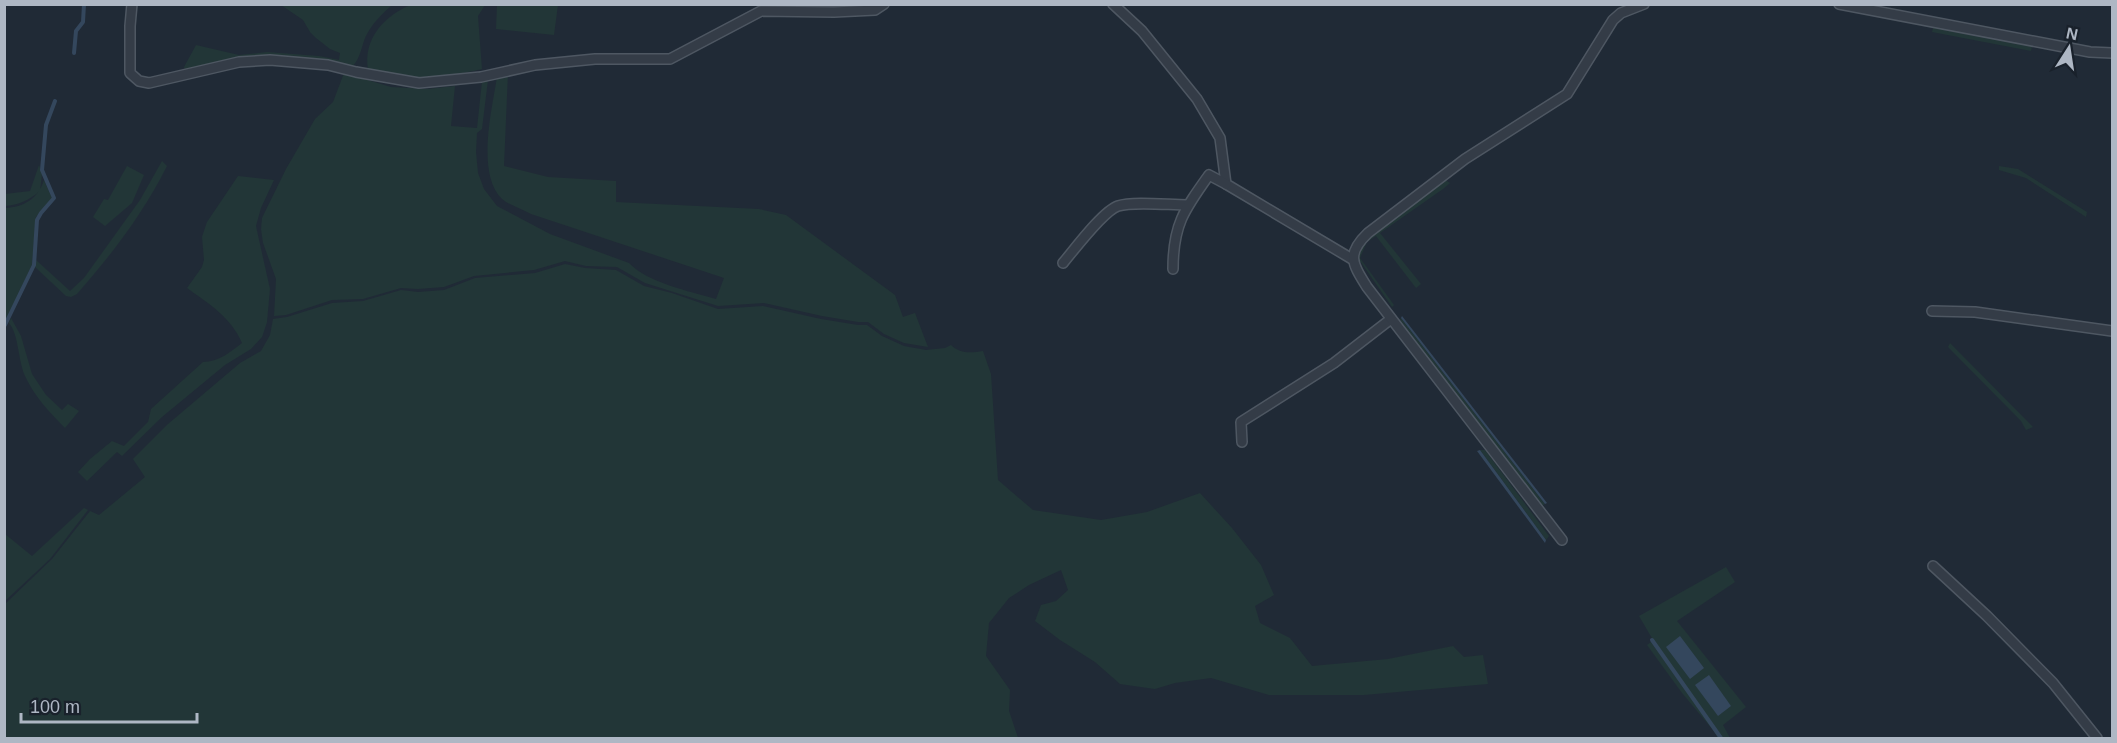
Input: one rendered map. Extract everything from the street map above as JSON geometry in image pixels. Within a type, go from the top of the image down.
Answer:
[{"type":"street","points":[[132,4],[130,73],[139,81],[149,83],[239,62],[270,60],[328,65],[419,83],[481,77],[534,65],[595,59],[670,59],[761,11],[875,10],[884,4]]},
{"type":"street","points":[[1113,4],[1142,32],[1197,99],[1220,138],[1226,184]]},
{"type":"street","points":[[1352,260],[1357,243],[1368,233],[1465,159],[1567,93],[1613,20],[1621,13],[1644,4]]},
{"type":"street","points":[[1839,4],[2090,51],[2112,53]]},
{"type":"street","points":[[1173,269],[1173,246],[1177,226],[1187,205],[1209,175],[1352,260],[1367,287],[1562,540]]},
{"type":"street","points":[[1063,263],[1115,207],[1127,204],[1187,205]]},
{"type":"street","points":[[1932,310],[1975,312],[2112,331]]},
{"type":"street","points":[[1242,442],[1241,422],[1334,363],[1391,319]]},
{"type":"street","points":[[1933,566],[1987,616],[2053,683],[2097,738]]},
{"type":"green space","points":[[281,5],[392,5],[369,30],[359,57],[350,68],[299,60],[185,70],[184,67],[196,45],[239,55],[267,52],[339,60],[340,53],[330,49],[316,38],[303,20]]},
{"type":"green space","points":[[410,5],[485,5],[478,16],[482,69],[455,75],[408,79],[380,75],[368,69],[367,58],[372,38],[392,15]]},
{"type":"green space","points":[[497,5],[558,5],[554,35],[496,29]]},
{"type":"green space","points":[[1933,28],[2032,47],[2031,51],[1932,32]]},
{"type":"green space","points":[[344,73],[391,87],[428,89],[455,86],[451,126],[477,128],[482,81],[488,80],[482,129],[477,133],[476,152],[478,173],[484,189],[497,206],[550,234],[629,263],[658,281],[716,299],[724,278],[531,214],[502,199],[494,188],[490,174],[488,141],[497,77],[508,73],[504,166],[548,177],[616,181],[616,202],[759,209],[786,215],[895,295],[903,317],[915,313],[928,347],[904,343],[884,334],[868,322],[822,316],[764,303],[718,306],[645,283],[617,267],[586,266],[565,261],[534,270],[474,276],[444,287],[401,288],[363,299],[332,300],[286,315],[274,316],[276,279],[263,243],[262,218],[286,169],[315,119],[333,102]]},
{"type":"green space","points":[[162,161],[167,166],[148,201],[126,233],[77,294],[71,297],[66,296],[35,267],[36,260],[70,291],[84,278],[140,200]]},
{"type":"green space","points":[[39,165],[42,174],[40,191],[24,202],[5,206],[5,194],[30,191]]},
{"type":"green space","points":[[127,166],[144,175],[132,203],[105,226],[93,217],[104,199],[108,200]]},
{"type":"green space","points":[[1999,166],[2018,169],[2087,212],[2086,217],[2026,178],[1999,170]]},
{"type":"green space","points":[[238,176],[274,180],[261,208],[256,226],[270,289],[267,322],[262,337],[251,349],[225,365],[162,417],[122,456],[117,452],[87,481],[78,472],[90,459],[112,441],[124,446],[148,422],[151,409],[203,362],[219,358],[242,343],[226,318],[187,288],[202,267],[204,260],[202,237],[207,222]]},
{"type":"green space","points":[[44,180],[52,198],[36,217],[32,265],[5,324],[5,208],[29,201],[38,192]]},
{"type":"green space","points":[[1445,180],[1450,183],[1380,233],[1421,284],[1416,288],[1376,236],[1367,242],[1360,258],[1394,305],[1392,307],[1358,258],[1365,241],[1372,232]]},
{"type":"green space","points":[[565,264],[616,270],[644,286],[718,309],[763,306],[821,319],[867,325],[882,336],[904,346],[926,350],[951,345],[966,352],[983,351],[991,374],[998,480],[1033,510],[1101,520],[1147,512],[1200,493],[1261,565],[1274,595],[1255,606],[1260,623],[1290,638],[1312,666],[1388,659],[1453,646],[1464,657],[1483,655],[1488,684],[1364,695],[1269,695],[1211,678],[1175,683],[1155,689],[1120,684],[1095,662],[1035,621],[1041,605],[1056,601],[1068,590],[1061,570],[1029,585],[1009,598],[989,623],[986,656],[1010,690],[1009,711],[1018,738],[5,738],[5,604],[52,559],[90,511],[99,515],[145,477],[133,459],[168,424],[240,363],[261,351],[270,335],[273,319],[332,303],[363,301],[401,290],[418,292],[444,290],[475,278],[535,273]]},
{"type":"green space","points":[[11,318],[21,336],[32,374],[46,395],[62,410],[68,404],[79,411],[65,428],[38,397],[25,376],[15,334],[9,323]]},
{"type":"green space","points":[[1401,318],[1545,504],[1542,506],[1400,320]]},
{"type":"green space","points":[[1950,343],[2033,427],[2026,430],[2021,421],[1948,347]]},
{"type":"green space","points":[[1480,450],[1485,450],[1549,536],[1546,540]]},
{"type":"green space","points":[[84,508],[88,510],[50,559],[5,601],[5,534],[32,556]]},
{"type":"green space","points":[[1726,567],[1735,582],[1677,621],[1746,707],[1723,725],[1730,738],[1722,738],[1653,640],[1639,616]]},
{"type":"green space","points":[[1651,642],[1720,738],[1682,693],[1647,645]]},
{"type":"water","points":[[1402,316],[1547,503],[1545,504],[1401,318]]},
{"type":"water","points":[[1480,450],[1546,540],[1545,543],[1477,451]]},
{"type":"water","points":[[1680,636],[1704,668],[1690,679],[1666,647]]},
{"type":"water","points":[[1709,675],[1731,706],[1718,716],[1695,685]]},
{"type":"waterway","points":[[74,53],[76,31],[83,22],[84,4]]},
{"type":"waterway","points":[[5,325],[34,265],[37,220],[54,198],[42,170],[46,125],[55,101]]},
{"type":"waterway","points":[[1652,640],[1721,738]]}]
